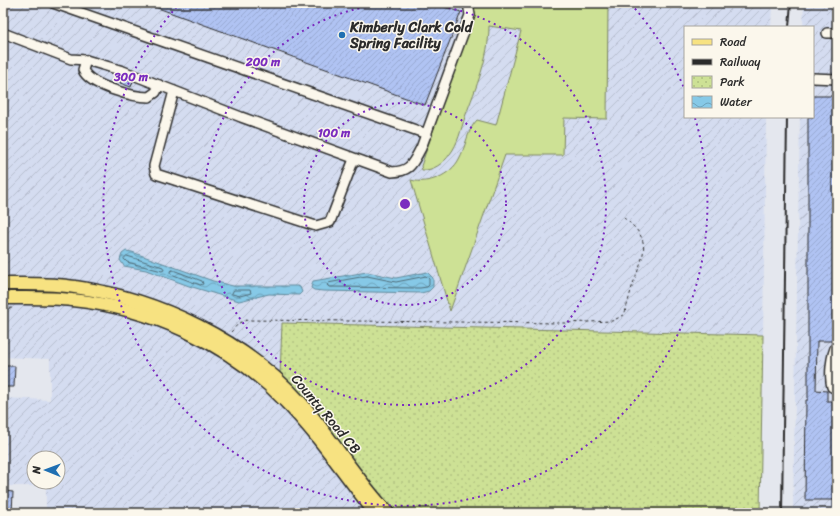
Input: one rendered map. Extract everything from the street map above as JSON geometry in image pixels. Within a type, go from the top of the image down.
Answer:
[{"type":"main road","name":"County Road CB","points":[[3,284],[74,286],[119,296],[179,317],[225,341],[246,354],[296,398],[322,428],[388,513]]},
{"type":"main road","name":"County Road CB","points":[[3,298],[72,300],[118,307],[156,319],[206,341],[241,363],[283,398],[314,434],[375,513]]},
{"type":"lane","points":[[53,3],[427,134]]},
{"type":"lane","points":[[3,33],[71,59],[86,60],[123,71],[159,86],[392,172],[403,171],[411,166],[427,134],[470,15],[468,3]]},
{"type":"lane","points":[[827,33],[837,33]]},
{"type":"lane","points":[[86,60],[83,70],[86,75],[92,79],[100,80],[149,97],[156,92],[159,86]]},
{"type":"lane","points":[[814,78],[837,79]]},
{"type":"lane","points":[[174,91],[154,166],[156,174],[316,226],[330,222],[354,159]]},
{"type":"lane","points":[[837,344],[832,356],[831,382],[832,387],[837,389]]},
{"type":"path","points":[[225,341],[239,323],[248,320],[564,323],[612,321],[624,315],[644,250],[642,237],[636,227],[624,218]]},
{"type":"path","points":[[3,309],[19,308]]},
{"type":"shaded area","name":"Kimberly Clark Cold Spring Facility","points":[[3,3],[772,3],[771,26],[684,26],[684,118],[766,118],[763,335],[282,323],[280,377],[95,285],[45,277],[3,276]]},
{"type":"shaded area","points":[[804,3],[837,3],[837,513],[793,513],[800,118],[814,118],[814,26],[803,26]]},
{"type":"shaded area","points":[[24,302],[109,309],[194,338],[261,384],[303,426],[369,513],[46,513],[46,490],[66,490],[66,450],[26,450],[26,486],[3,486],[3,398],[50,400],[50,359],[3,357],[3,305]]},
{"type":"green space","points":[[473,3],[608,3],[607,119],[564,118],[563,155],[505,155],[450,311],[411,180],[432,180],[451,170],[459,159],[471,129],[477,120],[496,125],[521,31],[489,26],[487,50],[481,72],[455,146],[448,157],[441,163],[434,168],[422,170],[421,166],[470,23]]},
{"type":"green space","points":[[282,323],[763,335],[760,513],[393,513],[280,377]]},
{"type":"water","points":[[126,251],[213,281],[233,286],[297,286],[300,287],[302,292],[299,295],[269,294],[239,301],[189,286],[146,270],[124,266],[120,260],[122,254]]},
{"type":"water","points":[[367,272],[396,278],[427,272],[433,278],[433,287],[429,291],[421,293],[323,291],[314,290],[311,288],[313,281]]},
{"type":"building","name":"Kimberly Clark Cold Spring Facility","points":[[144,3],[431,3],[461,12],[425,105]]},
{"type":"building","points":[[122,77],[133,81],[131,87],[120,83]]},
{"type":"building","points":[[814,96],[837,96],[837,311],[833,311],[833,340],[817,341],[816,390],[827,391],[827,401],[837,401],[837,500],[805,500],[806,400],[808,400],[808,118],[814,118]]},
{"type":"building","points":[[3,366],[15,366],[14,387],[5,387],[5,373],[3,373]]},
{"type":"building","points":[[5,491],[13,492],[12,513],[3,513]]},
{"type":"railway","points":[[789,26],[791,3]]},
{"type":"railway","points":[[782,513],[787,118]]},
{"type":"place","name":"Kimberly Clark Cold Spring Facility","points":[[342,35]]}]
